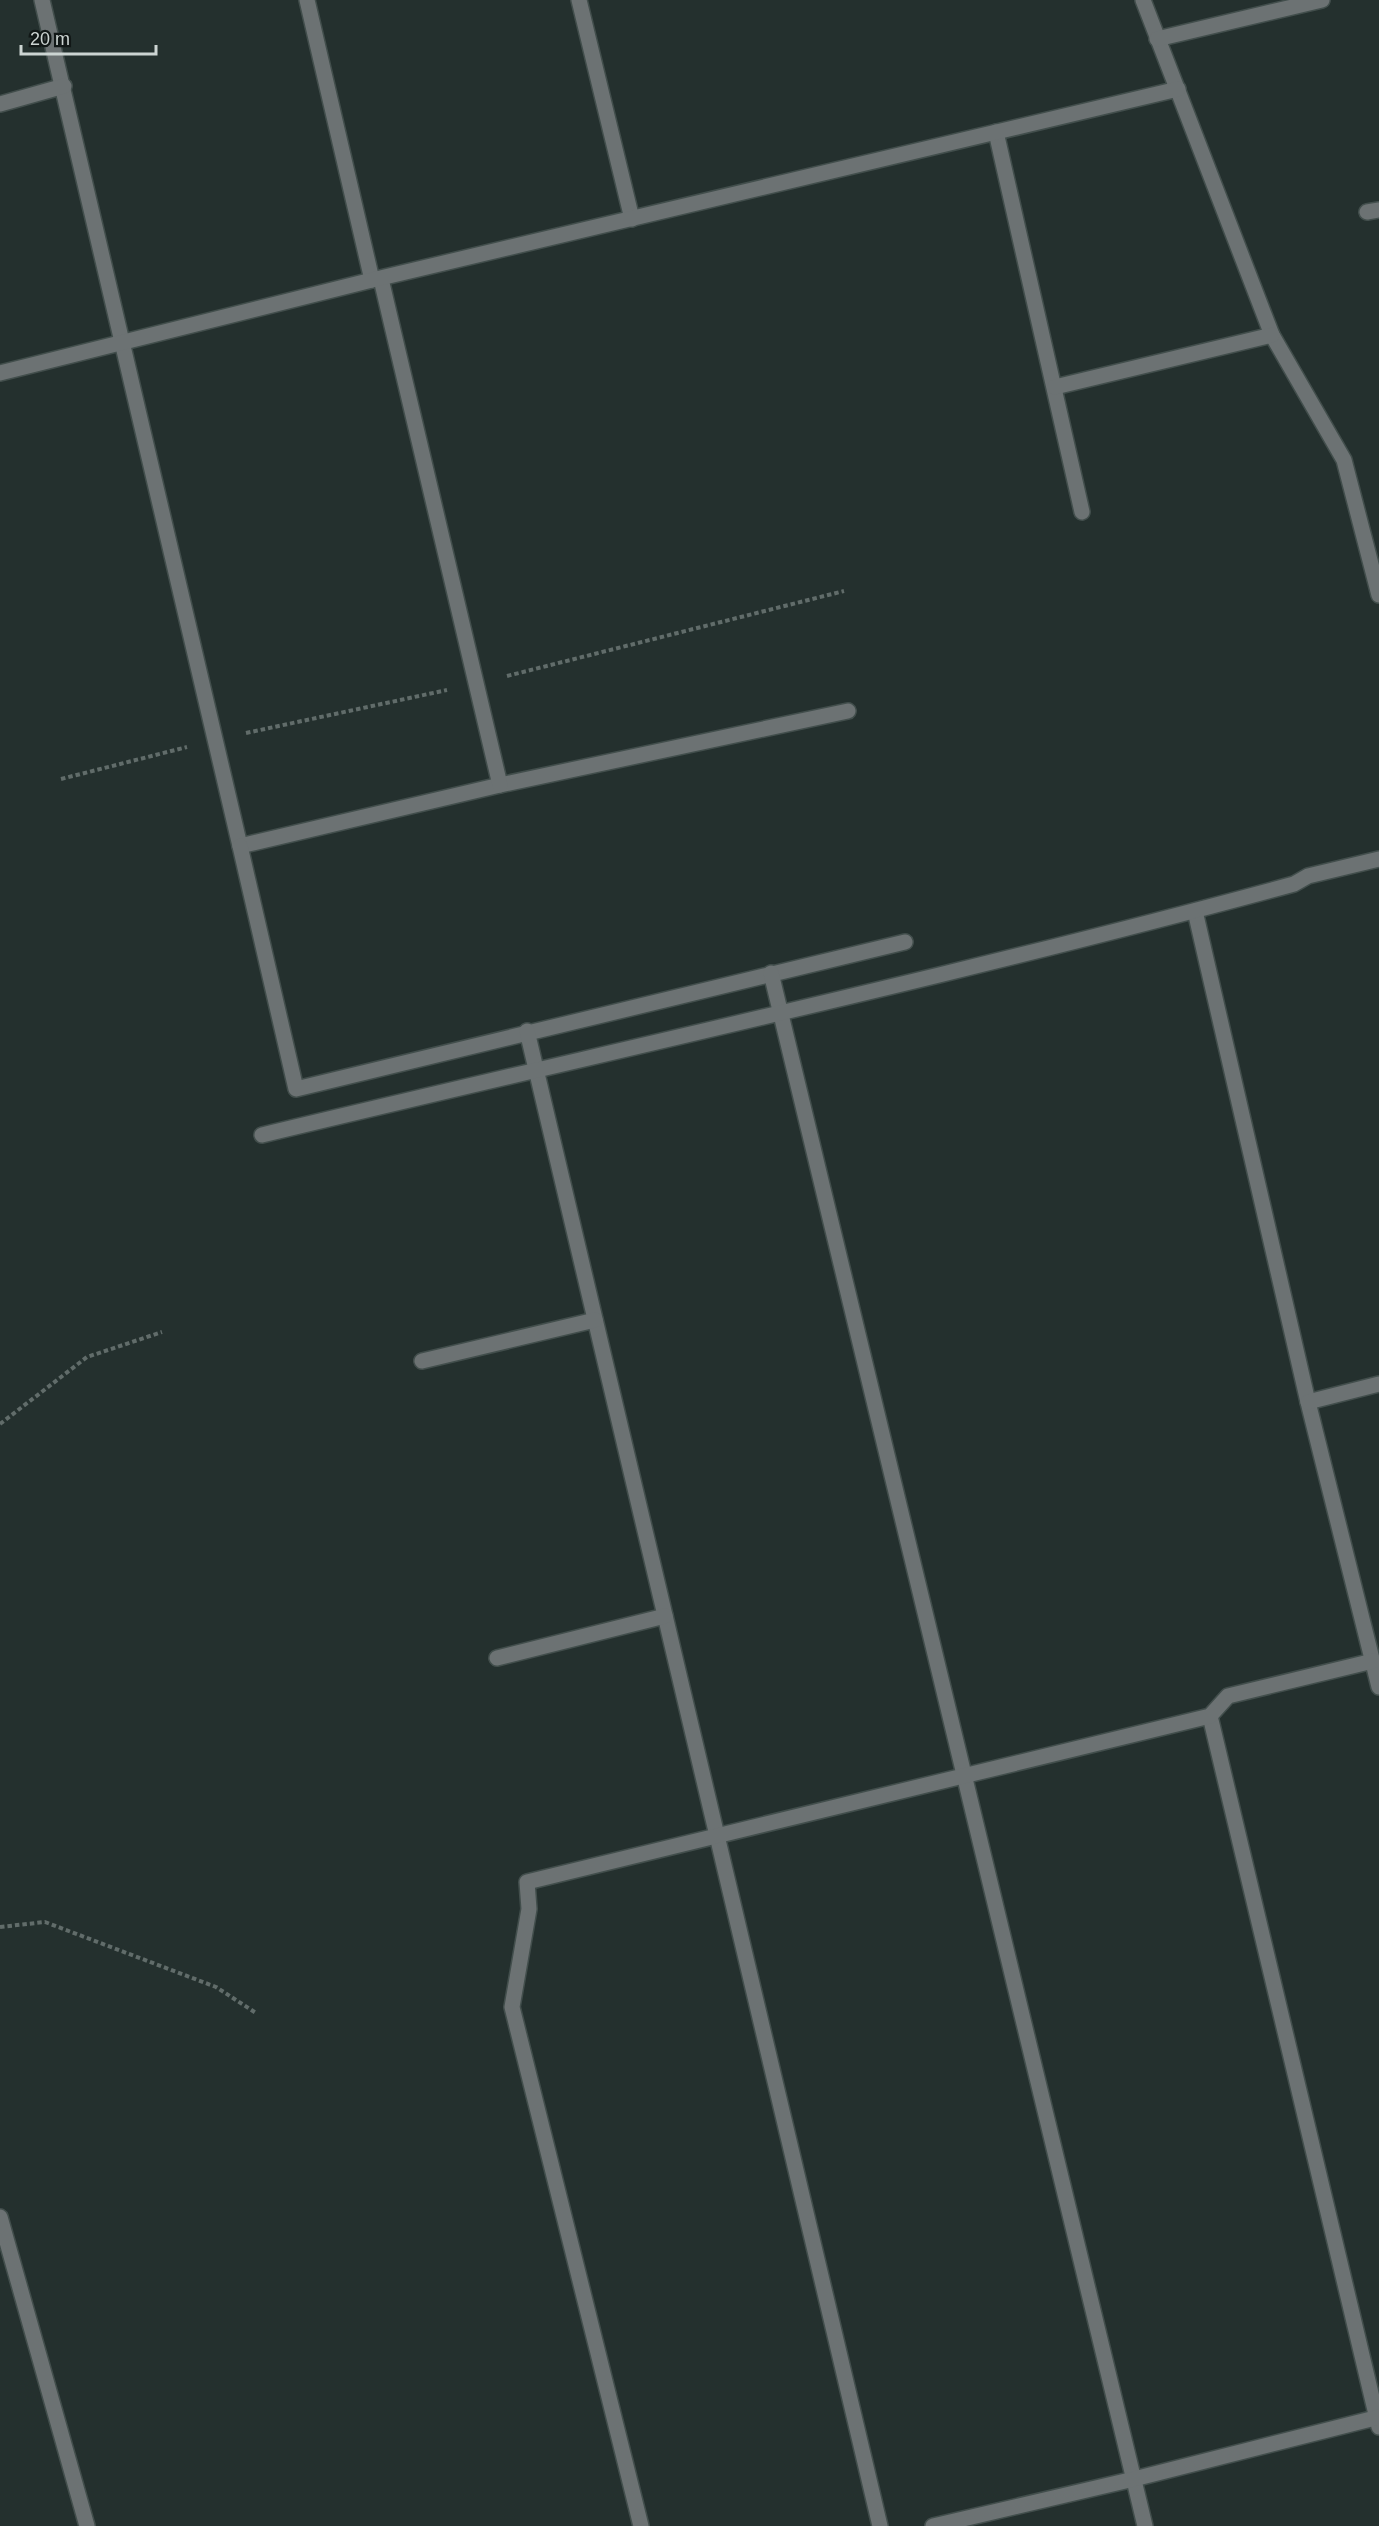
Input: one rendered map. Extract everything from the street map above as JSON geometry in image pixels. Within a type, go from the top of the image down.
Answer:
[{"type":"street","points":[[42,0],[296,1089],[905,942]]},
{"type":"street","points":[[307,0],[500,785]]},
{"type":"street","points":[[579,0],[632,219]]},
{"type":"street","points":[[1143,0],[1272,334],[1344,460],[1379,595]]},
{"type":"street","points":[[1157,39],[1322,0]]},
{"type":"street","points":[[0,104],[63,86]]},
{"type":"street","points":[[0,373],[376,280],[1178,88]]},
{"type":"street","points":[[996,132],[1082,512]]},
{"type":"street","points":[[1055,387],[1272,334]]},
{"type":"street","points":[[240,846],[500,785],[848,711]]},
{"type":"street","points":[[262,1135],[535,1069],[780,1014],[1195,911],[1294,884],[1308,876],[1379,859]]},
{"type":"street","points":[[1195,911],[1308,1402],[1374,1650],[1379,1686]]},
{"type":"street","points":[[771,973],[1145,2526]]},
{"type":"street","points":[[527,1032],[880,2526]]},
{"type":"street","points":[[422,1361],[595,1320]]},
{"type":"street","points":[[1308,1402],[1379,1384]]},
{"type":"street","points":[[497,1658],[665,1616]]},
{"type":"street","points":[[641,2526],[512,2007],[529,1909],[527,1882],[1210,1716],[1228,1696],[1374,1650]]},
{"type":"street","points":[[933,2526],[1378,2421],[1210,1716]]},
{"type":"street","points":[[0,2217],[87,2526]]},
{"type":"path","points":[[0,1424],[87,1357],[162,1332]]},
{"type":"path","points":[[0,1928],[45,1922],[216,1987],[256,2013]]}]
